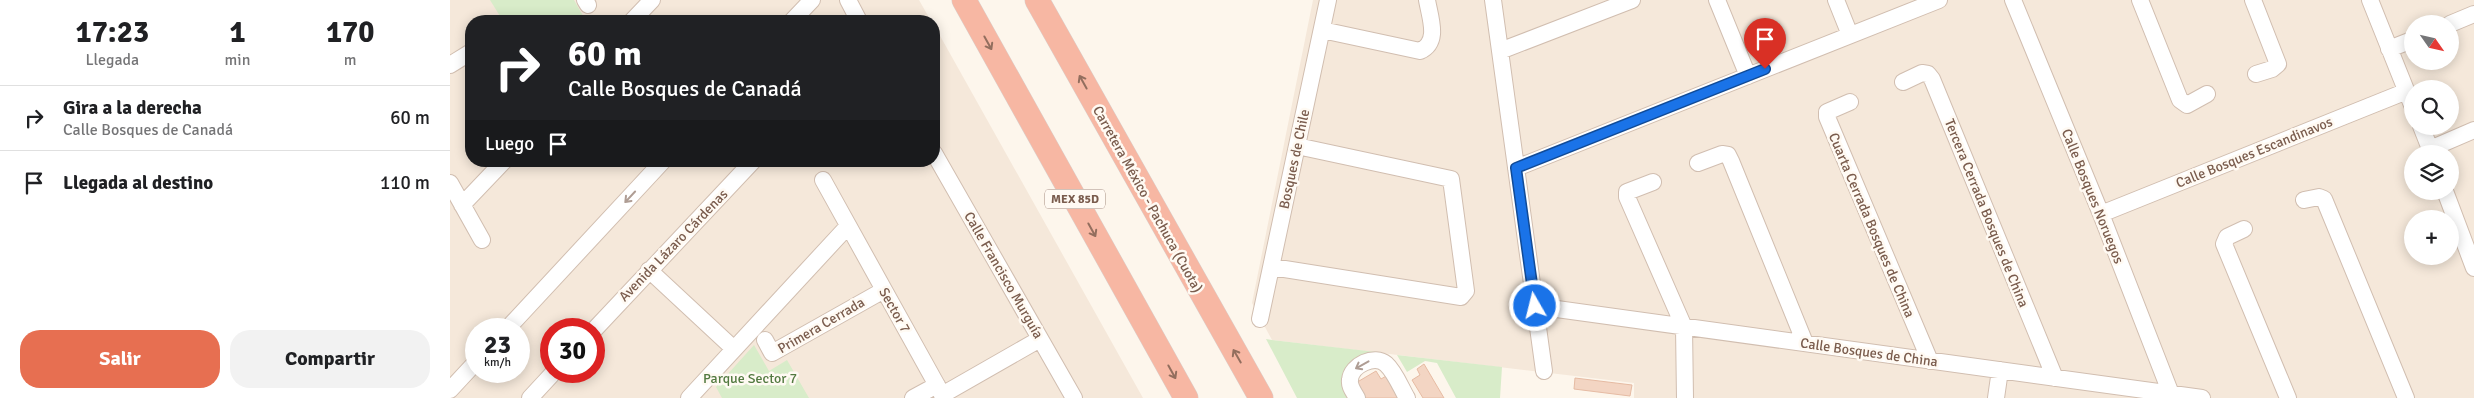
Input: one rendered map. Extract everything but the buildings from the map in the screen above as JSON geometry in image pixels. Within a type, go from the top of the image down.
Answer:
[{"type":"highway","name":"MEX 85D","points":[[964,0],[1186,398]]},
{"type":"highway","name":"Carretera México - Pachuca (Cuota)","points":[[1037,0],[1261,398]]},
{"type":"street","points":[[638,15],[652,0]]},
{"type":"street","points":[[798,15],[812,0]]},
{"type":"street","points":[[848,0],[857,15]]},
{"type":"street","name":"Bosques de Chile","points":[[1260,319],[1328,0]]},
{"type":"street","points":[[1322,30],[1420,50],[1428,47],[1433,39],[1427,0]]},
{"type":"street","points":[[1493,0],[1544,370]]},
{"type":"street","points":[[1500,52],[1632,0]]},
{"type":"street","points":[[1717,0],[1748,76]]},
{"type":"street","points":[[1836,0],[1850,35]]},
{"type":"street","points":[[1516,168],[1938,0]]},
{"type":"street","name":"Calle Bosques Noruegos","points":[[2013,0],[2101,214],[2170,394]]},
{"type":"street","points":[[2140,0],[2180,100],[2187,105],[2206,94]]},
{"type":"street","points":[[2254,0],[2278,64],[2272,69],[2256,74]]},
{"type":"street","points":[[2370,0],[2404,84]]},
{"type":"street","points":[[2459,20],[2474,14]]},
{"type":"street","points":[[2389,49],[2404,43]]},
{"type":"street","points":[[450,65],[465,56]]},
{"type":"street","name":"Tercera Cerrada Bosques de China","points":[[1903,82],[1922,73],[1928,74],[1932,79],[2056,378]]},
{"type":"street","name":"Calle Bosques Escandinavos","points":[[2101,214],[2404,100]]},
{"type":"street","name":"Cuarta Cerrada Bosques de China","points":[[1850,102],[1830,110],[1827,112],[1827,117],[1930,361]]},
{"type":"street","points":[[2445,145],[2474,130]]},
{"type":"street","points":[[1272,267],[1461,297],[1466,291],[1452,180],[1297,146]]},
{"type":"street","points":[[1698,163],[1722,154],[1728,155],[1805,343]]},
{"type":"street","name":"Calle Francisco Murguía","points":[[940,163],[1074,398]]},
{"type":"street","points":[[462,205],[498,167]]},
{"type":"street","points":[[517,318],[657,167]]},
{"type":"street","name":"Avenida Lázaro Cárdenas","points":[[605,318],[748,167]]},
{"type":"street","name":"Sector 7","points":[[823,180],[941,392]]},
{"type":"street","points":[[1653,182],[1627,192],[1627,197],[1684,326],[1686,398]]},
{"type":"street","points":[[450,184],[482,240]]},
{"type":"street","points":[[2304,200],[2319,197],[2324,199],[2406,398]]},
{"type":"street","points":[[2449,200],[2470,247],[2474,268]]},
{"type":"street","points":[[689,398],[848,226]]},
{"type":"street","points":[[2244,229],[2227,237],[2224,244],[2288,398]]},
{"type":"street","points":[[649,270],[734,349]]},
{"type":"street","name":"Primera Cerrada","points":[[765,340],[772,353],[884,290]]},
{"type":"street","name":"Calle Bosques de China","points":[[1535,306],[2202,398]]},
{"type":"street","points":[[912,398],[941,392],[1040,339]]},
{"type":"street","points":[[1357,398],[1350,386],[1350,378],[1354,370],[1371,360],[1380,361],[1387,365],[1407,398]]},
{"type":"street","points":[[1996,398],[2000,370]]},
{"type":"street","points":[[450,390],[465,374]]},
{"type":"street","points":[[530,398],[544,383]]},
{"type":"shaded area","points":[[450,0],[919,0],[928,15],[465,15],[465,167],[940,167],[940,36],[1143,398],[450,398]]},
{"type":"shaded area","points":[[1313,0],[2474,0],[2474,398],[1634,398],[1634,383],[1272,340],[1252,303]]},
{"type":"green space","points":[[490,0],[574,0],[583,15],[499,15]]},
{"type":"green space","points":[[1266,339],[1376,352],[1350,367],[1351,398],[1297,398]]},
{"type":"green space","name":"Parque Sector 7","points":[[754,345],[769,371],[787,360],[809,398],[722,398],[716,387]]},
{"type":"green space","points":[[1397,355],[1502,367],[1500,398],[1456,398],[1437,363],[1425,361],[1407,372]]},
{"type":"route","points":[[1535,306],[1516,168],[1765,69]]}]
